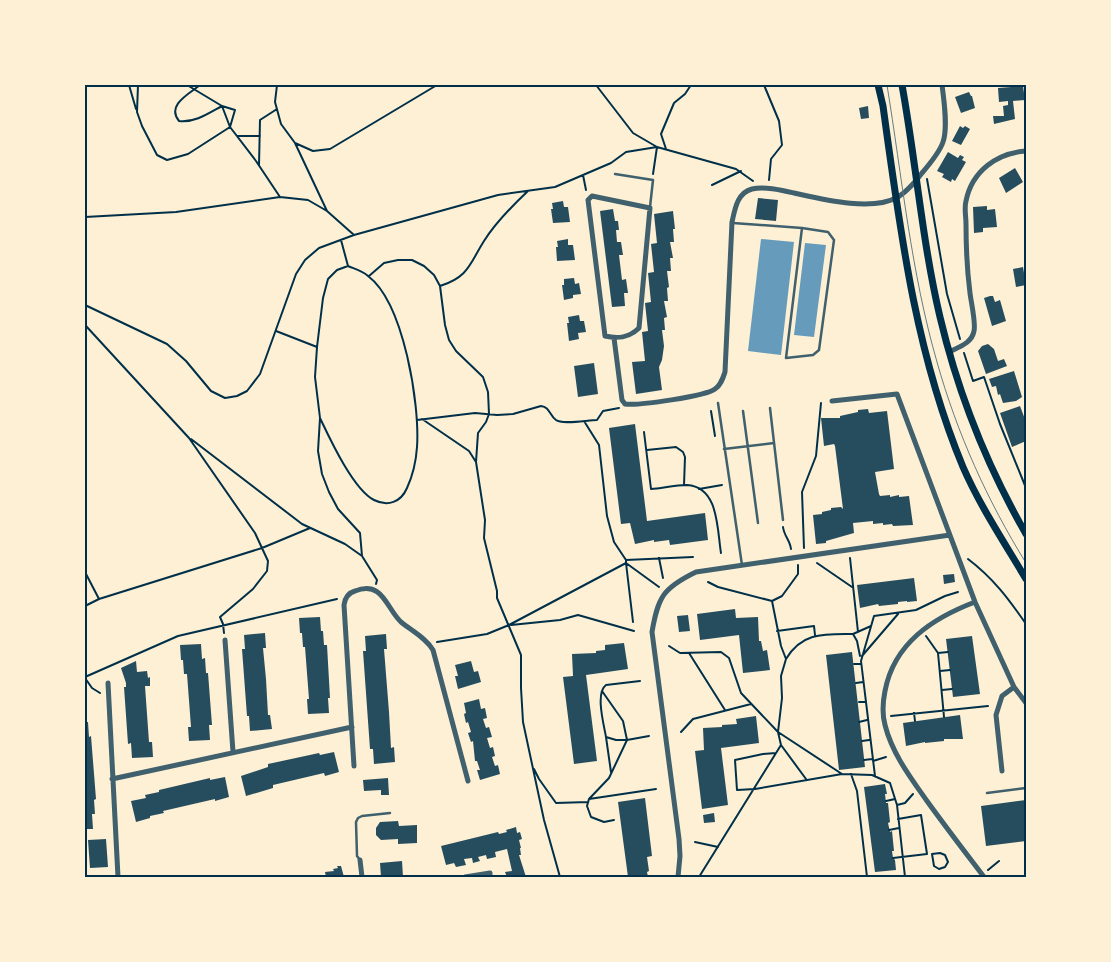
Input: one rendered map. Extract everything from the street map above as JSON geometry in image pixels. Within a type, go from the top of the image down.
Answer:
[{"type":"main road","points":[[878,85],[918,324],[930,375],[946,424],[964,468],[984,508],[1026,579]]},
{"type":"main road","points":[[902,85],[931,274],[949,352],[969,416],[1008,503],[1026,534]]},
{"type":"street","points":[[614,338],[622,400],[626,405],[709,392],[719,386],[725,372],[732,222],[740,197],[746,192],[759,188],[786,191],[836,202],[881,203],[896,198],[908,190],[917,180],[943,141],[945,111],[942,85]]},
{"type":"street","points":[[949,352],[969,342],[974,331],[969,288],[965,201],[980,171],[994,160],[1010,153],[1026,151]]},
{"type":"street","points":[[592,196],[650,208],[639,328],[632,335],[614,338],[605,336],[589,197],[592,196]]},
{"type":"street","points":[[832,401],[897,394],[975,602],[1014,687],[1026,703]]},
{"type":"street","points":[[678,877],[679,839],[652,632],[657,606],[665,592],[680,580],[696,572],[950,536]]},
{"type":"street","points":[[354,766],[344,600],[359,589],[374,590],[382,594],[401,621],[427,642],[433,650],[468,781]]},
{"type":"street","points":[[975,602],[938,618],[922,629],[909,642],[895,660],[888,676],[883,708],[884,723],[895,753],[909,776],[985,874]]},
{"type":"street","points":[[225,640],[233,752]]},
{"type":"street","points":[[108,683],[118,877]]},
{"type":"street","points":[[1002,771],[996,715],[1002,696],[1014,687]]},
{"type":"street","points":[[112,779],[352,726]]},
{"type":"street","points":[[360,860],[362,877]]},
{"type":"street","points":[[465,877],[490,873],[490,877]]},
{"type":"lane","points":[[615,174],[652,180],[650,208]]},
{"type":"lane","points":[[732,222],[802,228],[828,232],[834,240],[819,350],[813,356],[786,358],[802,228]]},
{"type":"lane","points":[[718,403],[742,565]]},
{"type":"lane","points":[[770,408],[783,521]]},
{"type":"lane","points":[[743,411],[758,523]]},
{"type":"lane","points":[[724,449],[774,443]]},
{"type":"lane","points":[[987,793],[1026,788]]},
{"type":"lane","points":[[360,860],[357,856],[356,822],[358,818],[390,813]]},
{"type":"path","points":[[129,85],[142,126],[157,155],[167,160],[188,154],[230,127],[236,110],[222,106],[187,85]]},
{"type":"path","points":[[137,112],[138,85]]},
{"type":"path","points":[[200,85],[177,104],[174,109],[175,116],[179,121],[185,122],[201,118],[222,106]]},
{"type":"path","points":[[276,85],[275,102],[281,124],[295,143],[327,211]]},
{"type":"path","points":[[295,143],[313,150],[330,149],[437,85]]},
{"type":"path","points":[[596,85],[633,133],[657,147],[652,180]]},
{"type":"path","points":[[666,149],[661,134],[674,103],[685,94],[691,85]]},
{"type":"path","points":[[764,85],[778,121],[782,146],[771,159],[769,180]]},
{"type":"path","points":[[222,106],[230,127],[280,196]]},
{"type":"path","points":[[259,165],[260,120],[277,109]]},
{"type":"path","points":[[236,136],[260,136]]},
{"type":"path","points":[[925,170],[947,294],[973,382],[984,377],[1000,424],[1026,488]]},
{"type":"path","points":[[712,185],[741,171]]},
{"type":"path","points":[[583,175],[589,197]]},
{"type":"path","points":[[440,286],[456,279],[470,267],[484,240],[528,191]]},
{"type":"path","points":[[85,218],[176,212],[280,196],[308,200],[327,211],[354,236]]},
{"type":"path","points":[[85,305],[167,344],[186,361],[211,391],[225,398],[237,396],[247,391],[260,374],[296,274],[305,260],[319,248],[354,236],[459,207]]},
{"type":"path","points":[[341,240],[348,266]]},
{"type":"path","points":[[369,276],[384,263],[398,260],[412,260],[434,275],[440,286],[445,325],[450,340],[456,351],[483,377],[488,392],[489,414],[478,433],[476,462],[485,520],[484,538],[497,598],[521,655],[524,722],[544,820],[560,877]]},
{"type":"path","points":[[320,418],[337,454],[357,484],[372,499],[386,504],[398,501],[404,494],[414,473],[417,448],[417,420],[409,364],[402,334],[392,308],[369,276],[348,266],[337,270],[328,279],[323,298],[315,377],[320,418],[318,451],[322,474],[338,509],[360,533],[362,556]]},
{"type":"path","points":[[85,323],[189,438],[255,533],[268,561],[267,571],[253,589],[220,617],[223,624]]},
{"type":"path","points":[[276,331],[317,347]]},
{"type":"path","points":[[804,548],[802,492],[816,456],[821,403]]},
{"type":"path","points":[[417,420],[474,413],[513,414],[545,406],[559,421],[584,421],[597,420],[603,411],[616,409]]},
{"type":"path","points":[[711,407],[715,436]]},
{"type":"path","points":[[422,419],[469,451],[476,462]]},
{"type":"path","points":[[584,421],[599,445],[607,516],[614,542],[626,561],[665,592]]},
{"type":"path","points":[[644,432],[651,489],[684,486],[699,489],[722,485]]},
{"type":"path","points":[[189,438],[302,524],[345,544],[362,556],[376,580],[374,590]]},
{"type":"path","points":[[646,450],[676,447],[683,452],[685,457],[684,486]]},
{"type":"path","points":[[699,489],[714,504],[721,552]]},
{"type":"path","points":[[783,521],[784,534],[790,540],[791,549]]},
{"type":"path","points":[[85,606],[262,548],[310,528]]},
{"type":"path","points":[[849,550],[858,632]]},
{"type":"path","points":[[957,554],[965,557],[986,573],[1008,598],[1026,624]]},
{"type":"path","points":[[427,642],[446,641],[487,634],[509,625],[626,561],[693,556]]},
{"type":"path","points":[[807,556],[853,587]]},
{"type":"path","points":[[708,582],[718,587],[772,601],[782,596],[798,574],[798,557]]},
{"type":"path","points":[[659,558],[663,578]]},
{"type":"path","points":[[626,561],[633,622]]},
{"type":"path","points":[[85,572],[100,600]]},
{"type":"path","points":[[103,694],[97,693],[85,677],[178,636],[223,624],[346,597]]},
{"type":"path","points":[[772,601],[777,631],[786,659]]},
{"type":"path","points":[[853,634],[857,641],[860,658],[899,613]]},
{"type":"path","points":[[509,625],[560,620],[578,614],[634,631]]},
{"type":"path","points":[[777,631],[814,626],[815,635]]},
{"type":"path","points":[[806,779],[781,745],[778,732],[782,698],[782,676],[786,659],[793,647],[815,635],[853,634],[871,626]]},
{"type":"path","points":[[925,635],[938,652],[944,717]]},
{"type":"path","points":[[669,646],[680,653],[722,652],[729,658],[741,693],[778,732],[842,774]]},
{"type":"path","points":[[938,652],[948,652]]},
{"type":"path","points":[[689,653],[726,711]]},
{"type":"path","points":[[854,664],[861,664]]},
{"type":"path","points":[[940,671],[950,670]]},
{"type":"path","points":[[611,773],[602,709],[602,691],[606,685],[640,681]]},
{"type":"path","points":[[856,683],[863,682]]},
{"type":"path","points":[[942,690],[952,689]]},
{"type":"path","points":[[602,691],[622,721],[627,740],[609,778],[589,799],[587,811],[590,817],[604,822],[614,820]]},
{"type":"path","points":[[859,702],[865,702]]},
{"type":"path","points":[[681,732],[693,719],[751,704]]},
{"type":"path","points":[[889,716],[988,706]]},
{"type":"path","points":[[914,713],[916,721]]},
{"type":"path","points":[[859,722],[867,720]]},
{"type":"path","points":[[606,737],[616,740],[627,740],[649,736]]},
{"type":"path","points":[[862,741],[870,740]]},
{"type":"path","points":[[699,877],[781,745]]},
{"type":"path","points":[[776,753],[735,760],[737,790],[755,789],[842,774],[872,775],[890,783],[897,805],[905,877]]},
{"type":"path","points":[[864,760],[886,757]]},
{"type":"path","points":[[533,765],[538,779],[556,803],[588,802]]},
{"type":"path","points":[[851,774],[857,791],[867,877]]},
{"type":"path","points":[[589,799],[656,789]]},
{"type":"path","points":[[897,805],[905,803],[913,794]]},
{"type":"path","points":[[886,801],[895,799]]},
{"type":"path","points":[[898,819],[921,815],[927,854]]},
{"type":"path","points":[[889,830],[899,828]]},
{"type":"path","points":[[695,842],[718,847]]},
{"type":"path","points":[[893,858],[940,853],[945,855],[948,860],[945,867],[941,869],[934,866],[932,854]]},
{"type":"path","points":[[985,874],[999,861]]},
{"type":"water","points":[[761,239],[794,242],[781,355],[748,351]]},
{"type":"water","points":[[805,243],[826,245],[814,337],[794,335]]},
{"type":"building","points":[[1023,86],[1025,100],[1013,101],[1015,119],[994,124],[993,116],[1004,116],[1003,106],[1008,105],[1008,101],[999,102],[998,88]]},
{"type":"building","points":[[969,92],[975,108],[961,113],[955,97]]},
{"type":"building","points":[[868,106],[869,118],[861,119],[859,108]]},
{"type":"building","points":[[960,126],[970,129],[961,145],[952,141]]},
{"type":"building","points":[[948,152],[958,158],[960,155],[964,157],[962,160],[966,162],[955,181],[952,179],[951,182],[942,177],[944,174],[937,171]]},
{"type":"building","points":[[1015,168],[1023,182],[1006,193],[999,178]]},
{"type":"building","points":[[758,198],[778,200],[776,221],[755,219]]},
{"type":"building","points":[[563,201],[564,207],[568,207],[570,222],[553,223],[552,203]]},
{"type":"building","points":[[987,206],[987,210],[995,209],[997,227],[983,228],[983,232],[974,233],[973,207]]},
{"type":"building","points":[[613,209],[615,221],[618,221],[619,230],[616,230],[617,242],[621,242],[623,255],[619,255],[622,280],[626,279],[628,293],[624,293],[625,306],[612,307],[600,211]]},
{"type":"building","points":[[673,211],[674,242],[670,242],[673,258],[670,258],[671,271],[667,271],[668,301],[664,301],[667,317],[664,318],[665,330],[662,330],[664,346],[659,367],[662,390],[636,394],[632,362],[645,361],[642,332],[648,331],[645,303],[651,302],[648,273],[654,272],[651,244],[657,243],[654,214]]},
{"type":"building","points":[[568,239],[568,245],[573,245],[575,260],[557,261],[557,241]]},
{"type":"building","points":[[1023,267],[1026,285],[1016,287],[1013,269]]},
{"type":"building","points":[[574,278],[575,284],[579,283],[581,294],[573,295],[573,298],[564,300],[562,285],[564,285],[564,279]]},
{"type":"building","points":[[993,296],[995,302],[1000,300],[1006,321],[992,326],[984,298]]},
{"type":"building","points":[[579,315],[580,321],[584,321],[586,332],[578,333],[579,339],[569,341],[568,317]]},
{"type":"building","points":[[988,344],[994,349],[998,361],[1004,359],[1007,366],[986,374],[978,351],[982,346]]},
{"type":"building","points":[[594,363],[598,394],[578,397],[574,366]]},
{"type":"building","points":[[1014,371],[1022,397],[1016,401],[1003,403],[1000,394],[998,395],[996,386],[992,387],[989,379]]},
{"type":"building","points":[[1020,406],[1026,422],[1026,441],[1012,447],[1000,413]]},
{"type":"building","points":[[868,409],[869,413],[887,411],[894,469],[875,472],[879,494],[880,496],[890,495],[890,497],[899,495],[899,497],[909,496],[913,525],[873,524],[873,521],[853,523],[854,533],[826,541],[826,543],[816,544],[813,515],[822,514],[822,512],[831,510],[831,508],[841,507],[843,509],[835,446],[834,444],[824,446],[821,418],[840,418],[840,416],[858,412],[858,410]]},
{"type":"building","points":[[635,424],[647,521],[705,513],[708,540],[670,545],[669,540],[654,542],[654,540],[635,544],[630,523],[621,524],[609,428]]},
{"type":"building","points":[[954,574],[955,582],[944,584],[943,575]]},
{"type":"building","points":[[914,578],[917,601],[879,606],[878,604],[860,608],[857,585]]},
{"type":"building","points":[[735,609],[736,618],[758,617],[759,641],[761,641],[763,651],[767,650],[770,670],[743,673],[739,635],[700,640],[697,614]]},
{"type":"building","points":[[688,615],[690,631],[679,632],[677,616]]},
{"type":"building","points":[[320,617],[324,645],[327,645],[329,713],[308,714],[307,699],[309,699],[305,647],[303,647],[302,633],[300,633],[299,618]]},
{"type":"building","points":[[265,633],[266,648],[263,648],[268,715],[270,715],[272,729],[250,731],[249,716],[247,716],[242,649],[245,649],[244,635]]},
{"type":"building","points":[[386,634],[387,649],[384,649],[391,748],[394,747],[395,762],[374,764],[373,749],[370,749],[363,651],[366,651],[365,636]]},
{"type":"building","points":[[972,636],[980,694],[953,697],[946,639]]},
{"type":"building","points":[[624,643],[628,669],[586,675],[597,761],[574,764],[563,677],[573,676],[572,654],[596,653],[596,651],[605,650],[605,645]]},
{"type":"building","points":[[201,644],[202,659],[205,658],[206,673],[208,673],[212,725],[209,725],[210,740],[189,741],[188,727],[191,727],[187,674],[184,674],[180,645]]},
{"type":"building","points":[[852,652],[865,767],[839,770],[826,655]]},
{"type":"building","points":[[136,661],[137,672],[147,671],[148,678],[150,677],[150,686],[145,686],[149,742],[152,742],[153,757],[132,758],[131,743],[128,744],[124,687],[126,687],[126,683],[121,668]]},
{"type":"building","points":[[471,661],[474,672],[478,671],[481,682],[458,689],[455,676],[458,676],[455,665]]},
{"type":"building","points":[[479,699],[481,709],[485,708],[487,718],[483,719],[486,728],[489,727],[492,737],[487,738],[490,748],[493,747],[495,756],[492,757],[495,766],[498,765],[500,774],[480,780],[477,770],[480,770],[477,761],[475,761],[473,741],[471,742],[468,733],[471,732],[464,714],[466,713],[464,703]]},
{"type":"building","points":[[960,715],[963,739],[944,739],[944,741],[906,746],[903,723]]},
{"type":"building","points":[[756,716],[759,743],[721,748],[728,805],[702,809],[695,751],[704,750],[703,728],[737,724],[736,719]]},
{"type":"building","points":[[85,722],[88,722],[89,737],[91,736],[96,799],[94,800],[95,814],[92,814],[93,829],[85,829]]},
{"type":"building","points":[[334,752],[339,772],[325,776],[324,773],[273,785],[273,788],[246,796],[241,776],[268,767],[268,764],[319,753],[320,755]]},
{"type":"building","points":[[225,777],[229,797],[163,811],[164,813],[136,822],[131,801],[146,798],[145,795],[159,792],[159,790],[210,778],[210,780]]},
{"type":"building","points":[[388,778],[389,795],[381,795],[381,790],[364,791],[363,780]]},
{"type":"building","points":[[885,784],[890,822],[888,823],[890,832],[892,831],[894,851],[892,851],[896,870],[875,872],[864,787]]},
{"type":"building","points":[[645,798],[652,856],[647,857],[648,877],[628,877],[618,802]]},
{"type":"building","points":[[1026,800],[1026,841],[986,846],[981,806]]},
{"type":"building","points":[[714,813],[715,822],[704,823],[703,815]]},
{"type":"building","points":[[398,821],[399,826],[417,825],[417,843],[398,844],[398,839],[381,840],[376,835],[376,828],[380,822]]},
{"type":"building","points":[[516,827],[517,833],[520,832],[522,839],[519,840],[521,855],[519,855],[526,877],[507,877],[505,872],[512,871],[507,849],[495,852],[496,857],[487,859],[486,855],[478,857],[480,861],[473,863],[472,858],[464,859],[466,865],[456,867],[454,863],[446,865],[441,846],[498,832],[499,834],[507,832],[506,830]]},
{"type":"building","points":[[106,839],[108,867],[90,868],[88,840]]},
{"type":"building","points":[[402,861],[403,877],[381,877],[380,863]]},
{"type":"building","points":[[337,866],[341,866],[344,877],[326,877],[325,872],[334,871],[333,869],[338,868]]},
{"type":"tram line","points":[[887,85],[920,294],[937,362],[974,466],[998,515],[1026,563]]}]
